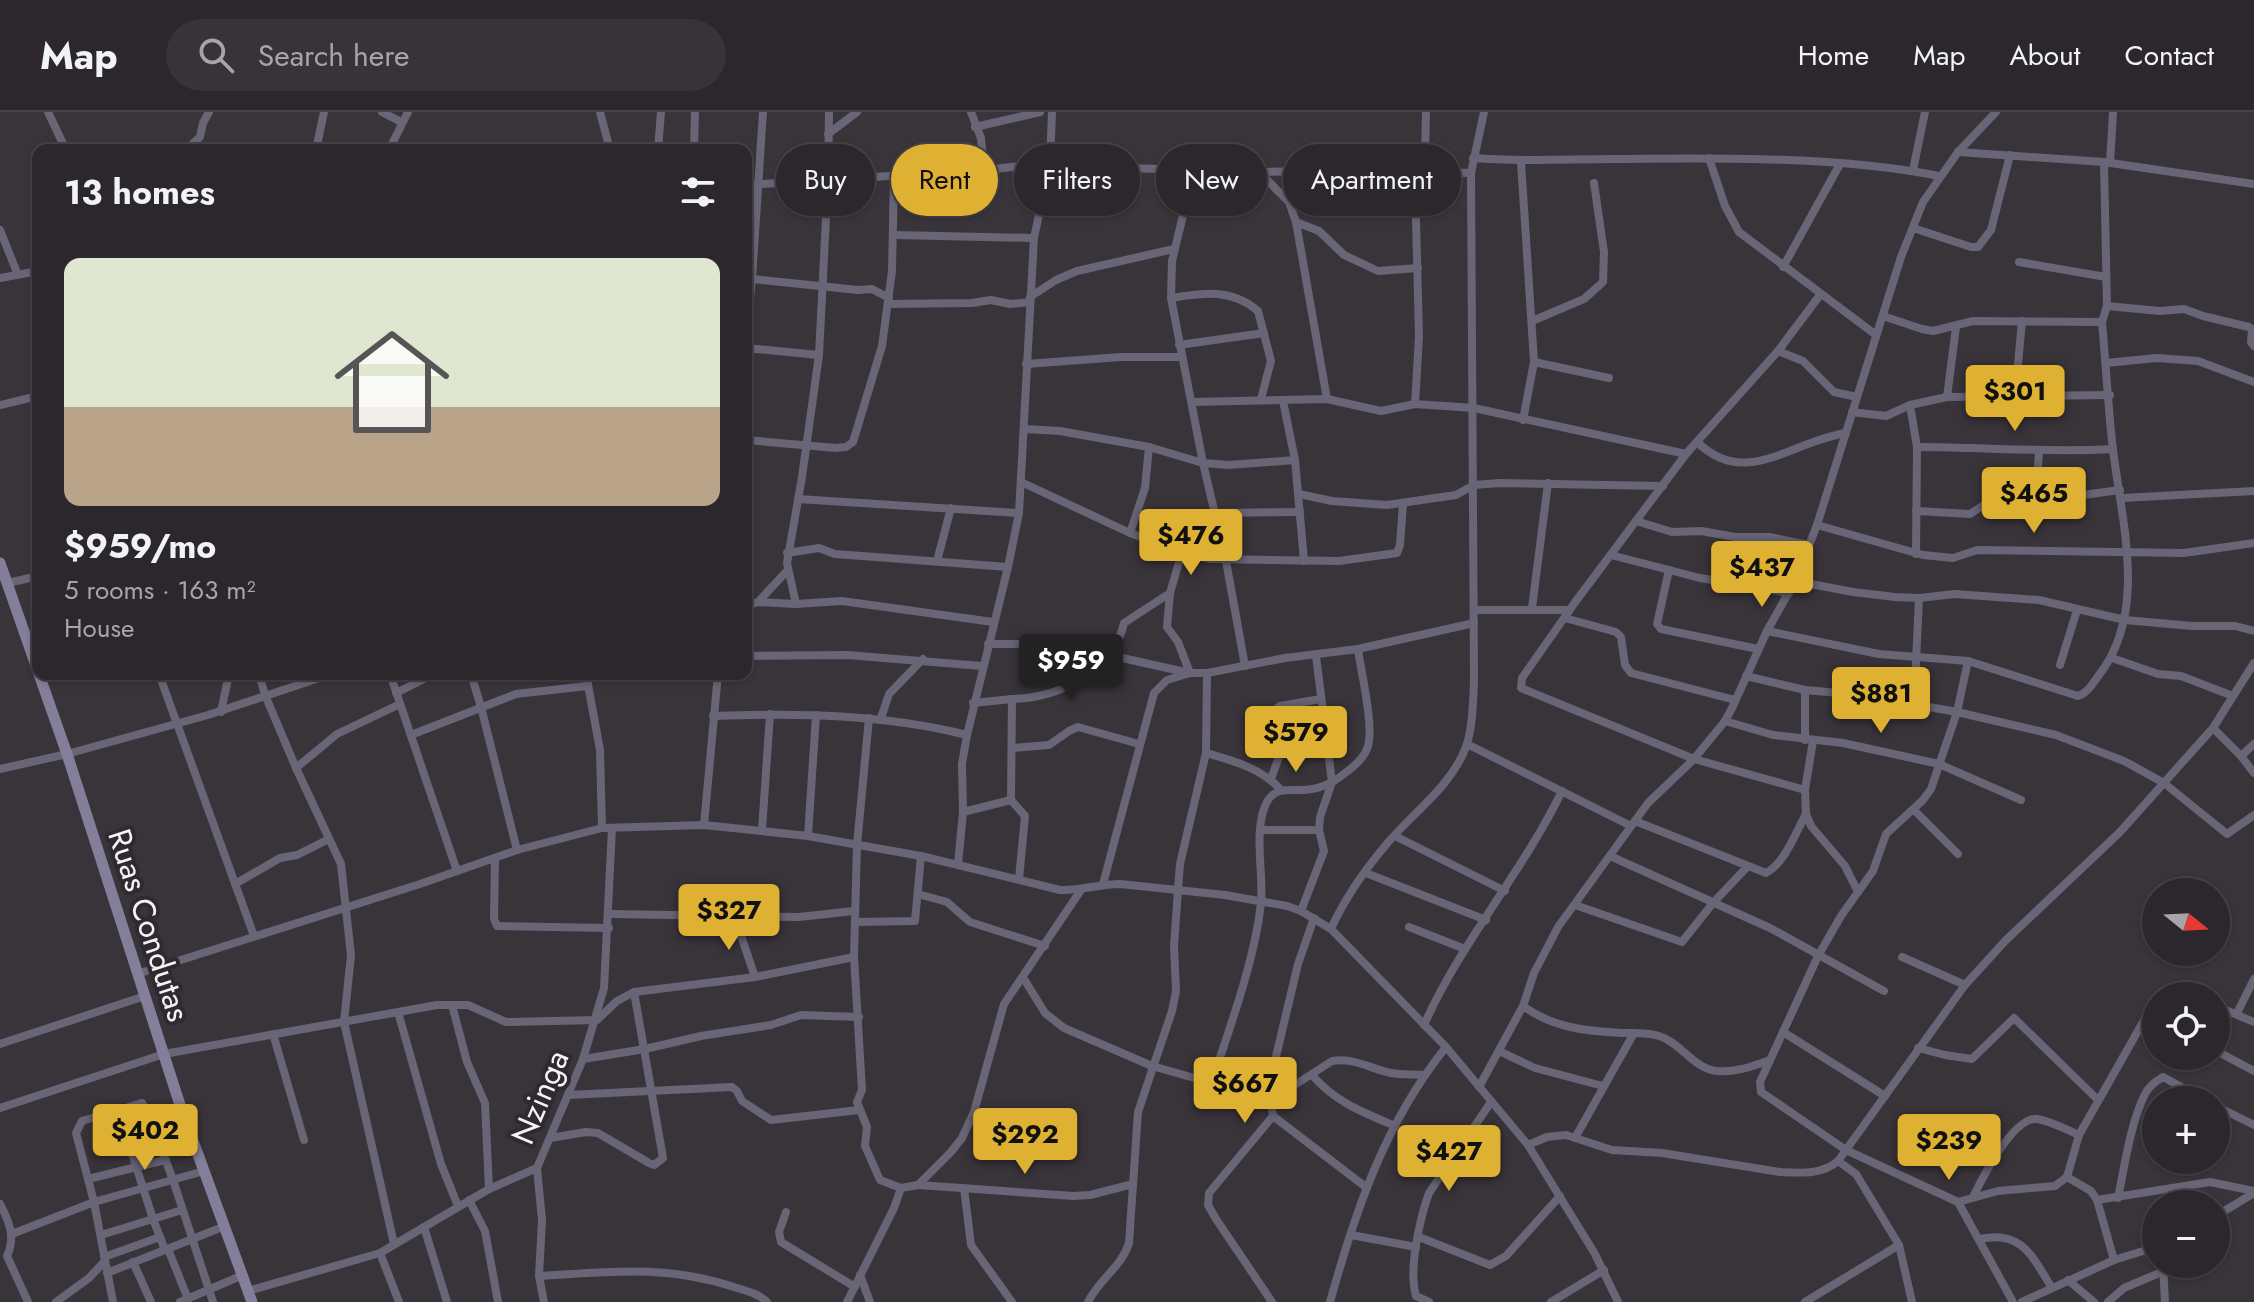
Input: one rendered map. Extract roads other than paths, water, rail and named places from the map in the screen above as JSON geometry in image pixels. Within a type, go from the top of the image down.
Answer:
[{"type":"street","points":[[48,112],[63,144]]},
{"type":"street","points":[[192,144],[200,137],[209,112]]},
{"type":"street","points":[[317,144],[324,112]]},
{"type":"street","points":[[382,112],[401,122]]},
{"type":"street","points":[[392,144],[408,112]]},
{"type":"street","points":[[600,112],[608,144]]},
{"type":"street","points":[[658,144],[661,112]]},
{"type":"street","points":[[694,144],[695,112]]},
{"type":"street","points":[[763,112],[752,279],[868,289],[889,301],[960,303],[991,300],[1010,304],[1030,299],[1056,280],[1077,271],[1174,249]]},
{"type":"street","points":[[828,144],[829,112]]},
{"type":"street","points":[[828,134],[857,112]]},
{"type":"street","points":[[971,112],[982,144]]},
{"type":"street","points":[[975,127],[1040,112]]},
{"type":"street","points":[[1051,144],[1053,112]]},
{"type":"street","points":[[1425,144],[1426,112]]},
{"type":"street","points":[[1331,929],[1366,873],[1439,789],[1467,744],[1473,702],[1474,623],[1471,173],[1484,112]]},
{"type":"street","points":[[1913,170],[1925,112]]},
{"type":"street","points":[[1767,631],[1879,654],[1968,661],[2078,696],[2084,694],[2112,658],[2125,620],[2127,551],[2113,449],[2102,322],[2107,306],[2107,163],[2113,112]]},
{"type":"street","points":[[1479,1087],[1523,1006],[1549,941],[1657,793],[1694,759],[1725,721],[1767,631],[1795,581],[1817,525],[1876,335],[1923,202],[1939,176],[1992,113]]},
{"type":"street","points":[[1958,152],[2107,163],[2254,184]]},
{"type":"street","points":[[1913,228],[1978,247],[1991,230],[2010,155]]},
{"type":"street","points":[[1473,158],[1521,162],[1709,158],[1840,164],[1913,170],[1939,176]]},
{"type":"street","points":[[1709,158],[1725,206],[1739,232],[1876,335]]},
{"type":"street","points":[[1521,162],[1534,362],[1523,420]]},
{"type":"street","points":[[1783,267],[1840,164]]},
{"type":"street","points":[[1461,173],[1471,173]]},
{"type":"street","points":[[1267,180],[1289,202],[1296,222],[1327,399]]},
{"type":"street","points":[[752,185],[776,183]]},
{"type":"street","points":[[1532,321],[1584,299],[1603,282],[1604,252],[1594,183]]},
{"type":"street","points":[[796,604],[787,571],[787,553],[807,447],[819,355],[826,216]]},
{"type":"street","points":[[752,441],[807,447],[846,447],[853,442],[882,346],[889,301],[894,216]]},
{"type":"street","points":[[958,864],[963,812],[962,764],[967,735],[1019,513],[1034,238],[1039,216]]},
{"type":"street","points":[[1183,216],[1174,249],[1171,298],[1245,666]]},
{"type":"street","points":[[1415,404],[1419,336],[1416,216]]},
{"type":"street","points":[[1296,222],[1319,231],[1347,258],[1378,271],[1418,268]]},
{"type":"street","points":[[0,230],[18,275]]},
{"type":"street","points":[[894,235],[1034,238]]},
{"type":"street","points":[[2019,262],[2106,277]]},
{"type":"street","points":[[0,278],[32,272]]},
{"type":"street","points":[[1171,298],[1216,292],[1236,297],[1258,311],[1271,368],[1261,399]]},
{"type":"street","points":[[1805,790],[1694,759],[1523,690],[1522,678],[1686,454],[1778,351],[1820,295]]},
{"type":"street","points":[[2107,306],[2160,311],[2184,309],[2249,327],[2254,346]]},
{"type":"street","points":[[1883,316],[1933,331],[1973,321],[2102,322]]},
{"type":"street","points":[[2015,396],[2022,321]]},
{"type":"street","points":[[1947,397],[1956,327]]},
{"type":"street","points":[[1179,345],[1264,333]]},
{"type":"street","points":[[752,349],[819,355]]},
{"type":"street","points":[[1778,351],[1803,361],[1834,392],[1857,397]]},
{"type":"street","points":[[1026,364],[1121,357],[1182,357]]},
{"type":"street","points":[[2106,363],[2157,358],[2198,361],[2254,382]]},
{"type":"street","points":[[1534,362],[1609,378]]},
{"type":"street","points":[[1852,412],[1886,416],[1910,405],[1947,397],[2110,395]]},
{"type":"street","points":[[0,405],[32,397]]},
{"type":"street","points":[[1192,402],[1327,399],[1381,411],[1415,404],[1474,408],[1686,454]]},
{"type":"street","points":[[1283,401],[1295,460],[1304,561]]},
{"type":"street","points":[[1910,405],[1917,447],[1916,554]]},
{"type":"street","points":[[1024,429],[1060,431],[1149,447],[1203,463],[1229,465],[1295,460]]},
{"type":"street","points":[[1697,442],[1712,457],[1743,464],[1766,459],[1823,436],[1846,433]]},
{"type":"street","points":[[1130,533],[1145,488],[1149,447]]},
{"type":"street","points":[[1917,447],[2001,448],[2039,452],[2113,449]]},
{"type":"street","points":[[2036,501],[2039,452]]},
{"type":"street","points":[[1021,482],[1130,533],[1182,552],[1226,561],[1339,561],[1397,553],[1403,504]]},
{"type":"street","points":[[1532,608],[1548,483]]},
{"type":"street","points":[[1299,494],[1355,504],[1403,504],[1456,495],[1474,485],[1663,486]]},
{"type":"street","points":[[1916,511],[1970,514],[1984,505],[2121,494],[2254,491]]},
{"type":"street","points":[[798,499],[1019,513]]},
{"type":"street","points":[[937,561],[951,508]]},
{"type":"street","points":[[1216,513],[1300,512]]},
{"type":"street","points":[[1636,521],[1672,532],[1701,531],[1735,537],[1769,537],[1809,545]]},
{"type":"street","points":[[1817,525],[1916,554],[1953,558],[1977,550],[2184,553],[2254,543]]},
{"type":"street","points":[[787,553],[819,548],[835,554],[1008,567]]},
{"type":"street","points":[[1182,552],[1170,593],[1167,627],[1178,642],[1190,673]]},
{"type":"street","points":[[1611,555],[1669,570],[1789,593]]},
{"type":"street","name":"Ruas Condutas","points":[[0,563],[32,653]]},
{"type":"street","points":[[1669,570],[1658,614],[1657,624],[1661,629],[1758,649]]},
{"type":"street","points":[[758,602],[787,571]]},
{"type":"street","points":[[8,583],[32,577]]},
{"type":"street","points":[[1795,581],[1853,592],[1919,598],[1955,594],[2039,600],[2125,620],[2235,626],[2254,631]]},
{"type":"street","points":[[973,703],[1038,698],[1072,685],[1109,655],[1121,638],[1124,623],[1170,593]]},
{"type":"street","points":[[1914,705],[1919,598]]},
{"type":"street","points":[[752,604],[842,601],[993,622]]},
{"type":"street","points":[[1474,610],[1532,608],[1568,614],[1616,632],[1621,637],[1625,665],[1631,673],[1735,700]]},
{"type":"street","points":[[2060,665],[2077,610]]},
{"type":"street","points":[[988,644],[1075,644],[1190,673],[1207,673],[1285,658],[1358,649],[1474,623]]},
{"type":"street","points":[[1024,979],[1045,1013],[1056,1024],[1152,1066],[1205,1081],[1213,1078],[1251,954],[1261,902],[1262,830],[1268,800],[1281,790],[1315,790],[1332,782],[1360,761],[1368,748],[1369,717],[1358,649]]},
{"type":"street","points":[[752,656],[847,655],[982,666]]},
{"type":"street","points":[[1301,911],[1324,851],[1319,830],[1320,817],[1332,782],[1316,656]]},
{"type":"street","points":[[2112,658],[2158,674],[2181,676],[2233,696]]},
{"type":"street","points":[[881,718],[889,694],[923,659]]},
{"type":"street","points":[[1968,661],[1957,712],[1931,789],[1914,810],[1886,834],[1873,871],[1818,956],[1760,1082],[1761,1092],[1846,1150],[1958,1202],[2013,1302]]},
{"type":"street","points":[[1528,1145],[1556,1135],[1612,1150],[1662,1153],[1780,1172],[1822,1170],[1838,1161],[1965,985],[2006,940],[2120,832],[2164,783],[2213,728],[2254,663]]},
{"type":"street","points":[[1103,884],[1154,693],[1167,680],[1190,673]]},
{"type":"street","points":[[1090,1300],[1102,1280],[1117,1268],[1126,1255],[1131,1233],[1138,1112],[1176,991],[1174,946],[1180,864],[1206,753],[1207,673]]},
{"type":"street","points":[[1746,676],[1805,690],[1862,695],[1957,712],[2056,735],[2124,761],[2164,783],[2227,834],[2254,815]]},
{"type":"street","name":"Ruas Condutas","points":[[41,680],[181,1108],[250,1296]]},
{"type":"street","points":[[161,680],[254,936]]},
{"type":"street","points":[[221,712],[228,680]]},
{"type":"street","points":[[261,680],[296,768],[341,864],[351,963],[344,1022],[394,1244]]},
{"type":"street","points":[[0,769],[221,712],[312,680]]},
{"type":"street","points":[[392,680],[457,871]]},
{"type":"street","points":[[396,693],[422,680]]},
{"type":"street","points":[[473,680],[517,850]]},
{"type":"street","name":"Nzinga","points":[[250,1296],[380,1253],[489,1189],[537,1168],[583,1059],[597,1020],[606,978],[610,914],[607,828],[599,737],[586,680]]},
{"type":"street","points":[[704,825],[717,680]]},
{"type":"street","points":[[411,735],[522,692],[587,686]]},
{"type":"street","points":[[1805,690],[1809,741],[1806,814],[1811,826],[1845,866],[1858,892]]},
{"type":"street","points":[[1012,699],[1011,800],[1025,816],[1019,879]]},
{"type":"street","points":[[1271,779],[1280,754],[1277,708],[1321,699]]},
{"type":"street","points":[[296,768],[337,734],[400,704]]},
{"type":"street","points":[[713,716],[770,714],[881,718],[929,725],[967,735]]},
{"type":"street","points":[[762,830],[770,714]]},
{"type":"street","points":[[808,836],[816,715]]},
{"type":"street","points":[[869,718],[857,845],[854,957],[862,1090],[857,1102],[867,1127],[865,1146],[877,1176],[884,1183],[901,1188],[918,1185],[1083,1196],[1133,1184]]},
{"type":"street","points":[[1725,721],[1809,741],[1843,743],[1939,764],[2021,800]]},
{"type":"street","points":[[1012,748],[1049,745],[1078,727],[1139,744]]},
{"type":"street","points":[[2213,728],[2254,773]]},
{"type":"street","points":[[1467,744],[1633,824],[1759,872],[1771,872],[1806,814]]},
{"type":"street","points":[[2241,756],[2254,744]]},
{"type":"street","points":[[1206,753],[1238,762],[1271,779],[1281,790]]},
{"type":"street","points":[[1424,1025],[1436,998],[1546,824],[1562,791]]},
{"type":"street","points":[[963,812],[1011,800]]},
{"type":"street","points":[[1914,810],[1958,854]]},
{"type":"street","points":[[137,974],[517,850],[607,828],[704,825],[762,830],[921,856],[1046,887],[1081,890],[1103,884],[1178,890],[1261,902],[1301,911],[1331,929],[1446,1047],[1528,1145],[1604,1270],[1618,1302]]},
{"type":"street","points":[[1262,830],[1319,830]]},
{"type":"street","points":[[1395,836],[1505,891]]},
{"type":"street","points":[[235,884],[280,858],[297,855],[329,839]]},
{"type":"street","points":[[855,922],[912,923],[916,918],[921,856]]},
{"type":"street","points":[[1610,856],[1770,928],[1884,991]]},
{"type":"street","points":[[495,858],[494,919],[497,926],[609,928]]},
{"type":"street","points":[[1575,905],[1682,942],[1747,867]]},
{"type":"street","points":[[1366,873],[1486,920]]},
{"type":"street","points":[[918,1185],[951,1152],[970,1123],[1000,1016],[1010,994],[1024,979],[1081,890]]},
{"type":"street","points":[[918,894],[947,902],[958,915],[970,922],[1045,946]]},
{"type":"street","points":[[610,914],[799,917],[854,911]]},
{"type":"street","points":[[734,915],[755,977]]},
{"type":"street","points":[[1314,918],[1298,964],[1269,1086],[1273,1116],[1367,1188]]},
{"type":"street","points":[[1409,927],[1465,949]]},
{"type":"street","points":[[0,1108],[164,1054],[273,1034],[452,1005],[468,1005],[506,1022],[597,1020],[617,1001],[634,992],[755,977],[854,957]]},
{"type":"street","points":[[1902,957],[1965,985]]},
{"type":"street","points":[[2237,1013],[2254,979]]},
{"type":"street","points":[[550,1138],[598,1133],[649,1163],[660,1162],[663,1154],[634,992]]},
{"type":"street","points":[[0,1044],[145,996]]},
{"type":"street","points":[[452,1005],[467,1062],[485,1103],[489,1189]]},
{"type":"street","points":[[1523,1006],[1551,1023],[1586,1031],[1658,1035],[1714,1071],[1735,1070],[1770,1060]]},
{"type":"street","points":[[2230,1011],[2254,1022]]},
{"type":"street","points":[[398,1012],[441,1164],[458,1206]]},
{"type":"street","points":[[583,1059],[777,1024],[801,1015],[859,1017]]},
{"type":"street","points":[[1918,1048],[1972,1059],[2014,1018],[2098,1100]]},
{"type":"street","points":[[1958,1202],[1974,1195],[2016,1188],[2055,1186],[2067,1177],[2079,1135],[2142,1024]]},
{"type":"street","points":[[1783,1032],[1885,1096]]},
{"type":"street","points":[[1575,1138],[1634,1033]]},
{"type":"street","points":[[273,1034],[304,1140]]},
{"type":"street","points":[[1330,1302],[1367,1188],[1393,1125],[1424,1075],[1446,1047]]},
{"type":"street","points":[[1499,1051],[1543,1070],[1603,1086]]},
{"type":"street","points":[[2230,1058],[2254,1071]]},
{"type":"street","points":[[1269,1086],[1290,1088],[1339,1059],[1390,1073],[1424,1075]]},
{"type":"street","points":[[1312,1075],[1331,1095],[1393,1125]]},
{"type":"street","points":[[2150,1086],[2163,1077],[2179,1086]]},
{"type":"street","points":[[568,1095],[732,1087],[742,1101],[766,1118],[777,1121],[859,1110]]},
{"type":"street","points":[[1429,1302],[1416,1296],[1414,1288],[1416,1247],[1423,1210],[1429,1193],[1491,1102]]},
{"type":"street","points":[[113,1302],[94,1202],[76,1133],[82,1121],[142,1103],[173,1180],[213,1302]]},
{"type":"street","points":[[2118,1198],[2142,1104]]},
{"type":"street","points":[[150,1118],[181,1108]]},
{"type":"street","points":[[118,1110],[182,1301],[243,1275]]},
{"type":"street","points":[[2230,1113],[2254,1125]]},
{"type":"street","points":[[1272,1302],[1208,1205],[1209,1193],[1273,1116]]},
{"type":"street","points":[[1974,1195],[1996,1154],[2024,1122],[2036,1119],[2079,1135]]},
{"type":"street","points":[[88,1179],[139,1169],[165,1160]]},
{"type":"street","points":[[1838,1161],[1856,1174],[1899,1245],[1912,1302]]},
{"type":"street","points":[[537,1168],[542,1220],[539,1276],[544,1302]]},
{"type":"street","points":[[12,1234],[94,1202],[204,1171]]},
{"type":"street","points":[[2067,1177],[2087,1188],[2097,1200],[2114,1260]]},
{"type":"street","points":[[2097,1200],[2210,1182],[2254,1192]]},
{"type":"street","points":[[847,1302],[901,1188]]},
{"type":"street","points":[[964,1188],[971,1245],[1012,1302]]},
{"type":"street","points":[[2230,1207],[2254,1192]]},
{"type":"street","points":[[1419,1237],[1490,1265],[1506,1256],[1560,1196]]},
{"type":"street","points":[[469,1200],[485,1231],[498,1302]]},
{"type":"street","points":[[0,1204],[12,1234],[12,1242],[3,1257],[28,1302]]},
{"type":"street","points":[[101,1235],[182,1210]]},
{"type":"street","points":[[786,1212],[779,1232],[781,1242],[855,1287]]},
{"type":"street","points":[[107,1273],[225,1226]]},
{"type":"street","points":[[424,1227],[447,1302]]},
{"type":"street","points":[[1351,1235],[1416,1247]]},
{"type":"street","points":[[1980,1239],[1996,1235],[2015,1240],[2033,1258],[2052,1288]]},
{"type":"street","points":[[56,1302],[89,1278],[105,1259],[160,1237]]},
{"type":"street","points":[[1805,1302],[1899,1245]]},
{"type":"street","points":[[2022,1302],[2114,1260],[2142,1251]]},
{"type":"street","points":[[380,1253],[399,1302]]},
{"type":"street","points":[[133,1262],[151,1302]]},
{"type":"street","points":[[1551,1302],[1604,1270]]},
{"type":"street","points":[[539,1276],[642,1271],[679,1273],[759,1295],[767,1302]]},
{"type":"street","points":[[860,1274],[870,1302]]},
{"type":"street","points":[[2108,1302],[2124,1288],[2143,1278]]},
{"type":"street","points":[[2164,1278],[2165,1302]]},
{"type":"street","points":[[2068,1280],[2094,1302]]}]
